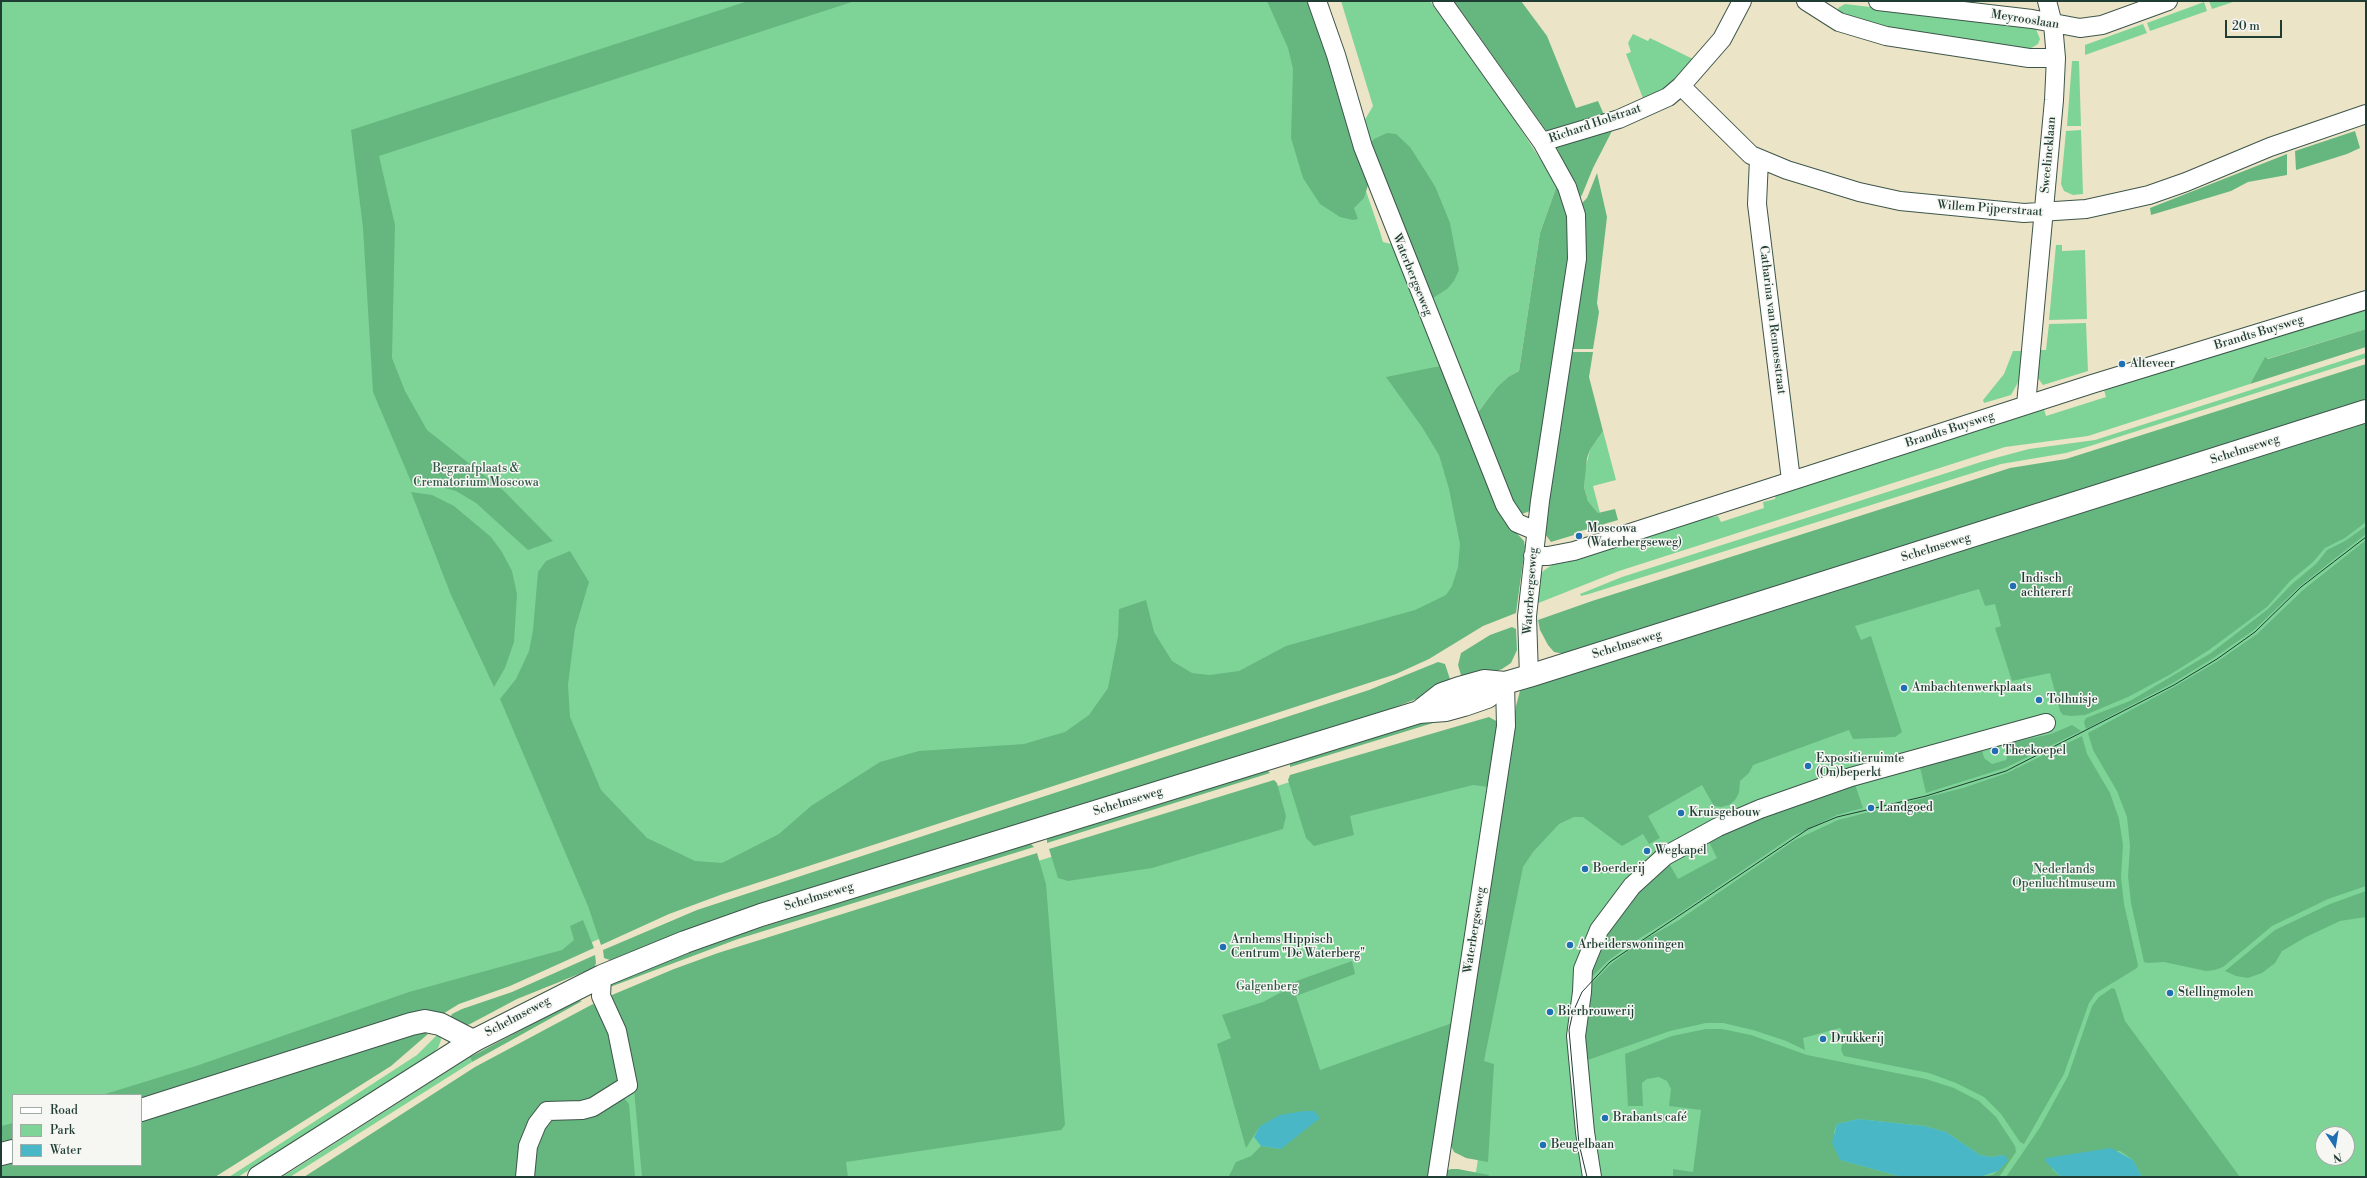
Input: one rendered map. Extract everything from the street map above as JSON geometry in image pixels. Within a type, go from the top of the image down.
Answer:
[{"type":"main road","name":"Schelmseweg","points":[[259,1177],[473,1041],[602,976],[685,942],[761,915],[1419,712],[1442,694],[1484,682],[1505,683],[1529,676],[2366,411]]},
{"type":"main road","points":[[142,1110],[410,1024],[425,1021],[440,1024],[473,1041]]},
{"type":"main road","points":[[1,1154],[12,1151]]},
{"type":"street","name":"Waterbergseweg","points":[[1317,1],[1336,54],[1363,147],[1505,505],[1517,523],[1536,531]]},
{"type":"street","name":"Waterbergseweg","points":[[1442,1],[1542,142],[1567,187],[1573,205],[1577,252],[1533,556],[1527,616],[1529,676]]},
{"type":"street","name":"Richard Holstraat","points":[[1542,142],[1620,119],[1668,97],[1681,86],[1722,39],[1742,1]]},
{"type":"street","points":[[1806,1],[1839,22],[1886,36],[2029,58],[2056,58]]},
{"type":"street","name":"Meyrooslaan","points":[[1878,1],[2032,19],[2080,28],[2102,25],[2168,1]]},
{"type":"street","name":"Sweelincklaan","points":[[2026,405],[2044,213],[2056,58],[2053,24],[2047,1]]},
{"type":"street","name":"Willem Pijperstraat","points":[[1681,86],[1739,145],[1759,159],[1859,192],[1900,201],[1968,209],[2044,213],[2100,206],[2149,195],[2186,182],[2270,147],[2366,114]]},
{"type":"street","name":"Catharina van Rennesstraat","points":[[1759,159],[1757,204],[1791,480]]},
{"type":"street","name":"Brandts Buysweg","points":[[1533,556],[1548,556],[1574,551],[2026,405],[2366,300]]},
{"type":"street","name":"Waterbergseweg","points":[[1437,1177],[1506,726],[1505,683]]},
{"type":"street","points":[[1592,1177],[1585,1132],[1576,1036],[1582,992],[1582,969],[1599,930],[1632,886],[1665,856],[1718,827],[1760,809],[1851,777],[2046,723]]},
{"type":"street","points":[[525,1177],[528,1146],[538,1124],[548,1111],[582,1110],[593,1107],[628,1085],[618,1031],[601,996],[602,976]]},
{"type":"green space","name":"Begraafplaats & Crematorium Moscowa","points":[[1,1],[1301,1],[1383,242],[1391,244],[1394,248],[1440,366],[1435,367],[1499,579],[599,939],[512,979],[142,1095],[12,1094],[12,1142],[1,1146]]},
{"type":"green space","points":[[748,1],[855,1],[379,156],[395,225],[392,358],[405,391],[427,430],[504,491],[553,541],[528,550],[476,503],[456,491],[437,486],[412,484],[373,392],[363,228],[351,130]]},
{"type":"green space","points":[[1267,1],[1310,1],[1369,182],[1364,198],[1354,208],[1358,219],[1353,220],[1340,217],[1320,204],[1303,178],[1291,138],[1293,69],[1288,48]]},
{"type":"green space","points":[[1341,1],[1430,1],[1516,122],[1557,185],[1540,233],[1519,371],[1508,377],[1497,387],[1476,415],[1430,300],[1454,281],[1435,186],[1423,169],[1370,143],[1363,123],[1373,106]]},
{"type":"green space","points":[[1454,1],[1521,1],[1547,36],[1576,108],[1598,101],[1605,117],[1550,136]]},
{"type":"green space","points":[[2209,1],[2236,1],[2212,9]]},
{"type":"green space","points":[[2204,2],[2207,11],[2150,31],[2147,23]]},
{"type":"green space","points":[[1845,4],[2031,26],[2036,29],[2040,39],[2038,44],[2028,50],[1887,29],[1839,13],[1838,8]]},
{"type":"green space","points":[[2143,24],[2147,33],[2085,55],[2085,45]]},
{"type":"green space","points":[[1633,34],[1648,41],[1650,38],[1695,60],[1678,80],[1644,101],[1626,54],[1631,52],[1628,43]]},
{"type":"green space","points":[[2072,61],[2079,61],[2081,126],[2067,126]]},
{"type":"green space","points":[[1613,129],[1593,168],[1580,197],[1554,142]]},
{"type":"green space","points":[[2081,130],[2083,194],[2073,195],[2064,191],[2061,184],[2066,131]]},
{"type":"green space","points":[[2355,131],[2360,148],[2347,154],[2296,170],[2295,151]]},
{"type":"green space","points":[[1387,133],[1396,134],[1410,147],[1435,186],[1450,223],[1459,270],[1454,281],[1447,289],[1430,300],[1370,143],[1374,139]]},
{"type":"green space","points":[[2287,154],[2287,175],[2248,182],[2231,191],[2151,215],[2150,208]]},
{"type":"green space","points":[[1597,173],[1607,217],[1597,303],[1599,312],[1593,349],[1571,349],[1584,211],[1582,203],[1587,198]]},
{"type":"green space","points":[[1557,185],[1568,215],[1570,250],[1530,511],[1522,514],[1516,511],[1476,415],[1497,387],[1508,377],[1519,371],[1540,233]]},
{"type":"green space","points":[[2056,245],[2062,245],[2062,251],[2085,250],[2087,319],[2049,320]]},
{"type":"green space","points":[[2366,307],[2366,329],[2267,359],[2265,358],[2250,384],[2088,436],[2005,447],[1619,571],[1536,604],[1537,581],[1543,571],[1552,565],[1712,515],[1713,517],[1718,516],[1721,522],[1764,508],[1763,502],[1775,499],[1776,494],[2044,409],[2046,416],[2106,397],[2104,390]]},
{"type":"green space","points":[[2086,323],[2088,371],[2043,385],[2037,377],[2040,350],[2046,350],[2049,324]]},
{"type":"green space","points":[[2366,329],[2366,347],[2250,384],[2265,357],[2268,359]]},
{"type":"green space","points":[[2013,351],[2023,351],[2019,380],[2011,395],[1984,403],[1983,400],[2004,374]]},
{"type":"green space","points":[[1570,352],[1593,352],[1589,377],[1603,431],[1590,450],[1587,458],[1584,487],[1588,501],[1598,513],[1615,509],[1618,520],[1574,533],[1574,535],[1551,542],[1545,534],[1545,528]]},
{"type":"green space","points":[[2366,353],[2366,358],[2090,446],[2066,453],[2001,464],[1589,594],[1581,596],[1580,594],[1622,577],[1984,461],[2029,449],[2095,440]]},
{"type":"green space","points":[[2366,364],[2366,403],[1565,654],[1554,652],[1548,645],[1540,630],[1538,620],[1592,601],[2010,468],[2066,459]]},
{"type":"green space","points":[[1440,366],[1480,466],[1509,525],[1524,541],[1525,547],[1516,613],[1483,626],[1429,659],[1396,674],[723,894],[669,914],[601,945],[588,906],[500,699],[516,679],[529,651],[533,630],[538,572],[546,561],[570,551],[589,582],[575,629],[568,685],[570,717],[601,790],[647,838],[695,861],[722,863],[779,834],[811,806],[880,762],[919,751],[1024,744],[1065,732],[1089,715],[1108,688],[1118,636],[1119,609],[1146,600],[1154,632],[1172,661],[1192,673],[1210,675],[1239,671],[1286,646],[1415,610],[1446,595],[1452,586],[1458,567],[1460,544],[1449,489],[1439,455],[1422,427],[1386,377]]},
{"type":"green space","points":[[2366,420],[2366,522],[2345,538],[2325,548],[2313,562],[2290,581],[2267,607],[2209,650],[2171,674],[2128,697],[2085,715],[2063,715],[2060,711],[2050,673],[2012,681],[1995,628],[2001,626],[1995,604],[1985,606],[1979,589],[1855,626],[1861,640],[1871,636],[1902,732],[1895,737],[1853,739],[1849,730],[1753,765],[1749,773],[1740,781],[1739,793],[1735,800],[1729,805],[1721,807],[1714,806],[1702,785],[1648,816],[1660,838],[1649,844],[1643,834],[1622,846],[1583,817],[1574,817],[1559,824],[1533,852],[1523,867],[1484,1061],[1494,1064],[1488,1162],[1466,1158],[1454,1152],[1451,1146],[1466,1024],[1516,706],[1520,691],[1686,636]]},
{"type":"green space","points":[[1603,431],[1616,480],[1593,486],[1600,513],[1598,513],[1588,501],[1584,487],[1585,470],[1590,450]]},
{"type":"green space","name":"Nederlands Openluchtmuseum","points":[[2366,441],[2366,1177],[1456,1177],[1475,1176],[1477,1166],[1478,1158],[1461,1139],[1530,708],[1962,594],[1977,565]]},
{"type":"green space","points":[[411,492],[432,495],[454,506],[491,537],[502,552],[512,571],[517,594],[514,642],[505,668],[494,687],[451,595]]},
{"type":"green space","points":[[2366,526],[2366,534],[2300,586],[2254,630],[2215,657],[2173,683],[2086,729],[2084,722],[2086,718],[2130,701],[2211,653],[2268,609],[2292,584],[2316,564],[2327,550],[2345,541]]},
{"type":"green space","points":[[2366,540],[2366,886],[2328,899],[2272,926],[2223,967],[2215,970],[2206,971],[2164,962],[2144,962],[2131,903],[2128,876],[2130,846],[2127,817],[2117,791],[2093,750],[2088,733],[2174,687],[2218,661],[2257,634],[2303,590]]},
{"type":"green space","points":[[1512,627],[1516,629],[1517,650],[1511,663],[1502,669],[1463,682],[1458,665],[1461,653],[1490,635]]},
{"type":"green space","points":[[1438,662],[1445,664],[1452,685],[1388,710],[685,931],[610,960],[604,958],[603,950],[697,910],[1369,690]]},
{"type":"green space","points":[[1460,712],[1459,715],[1290,767],[1290,762]]},
{"type":"green space","points":[[1489,717],[1498,722],[1488,787],[1473,785],[1350,816],[1354,835],[1314,846],[1306,838],[1288,780],[1290,775]]},
{"type":"green space","name":"Galgenberg","points":[[1478,723],[1495,733],[1431,1177],[309,1177],[716,962]]},
{"type":"green space","points":[[2072,725],[2081,731],[2005,768],[1926,793],[1919,763],[1981,746],[1984,758],[1992,764],[2006,760],[2009,751],[2006,739],[2013,738],[2015,742],[2051,734]]},
{"type":"green space","points":[[2082,736],[2087,754],[2110,793],[2119,819],[2123,845],[2121,877],[2124,904],[2138,965],[2137,968],[2096,993],[2089,1003],[2064,1074],[2024,1144],[2020,1142],[2001,1114],[1984,1097],[1956,1083],[1929,1073],[1844,1056],[1841,1050],[1844,1034],[1840,1028],[1803,1038],[1805,1050],[1786,1041],[1753,1030],[1723,1023],[1706,1023],[1670,1031],[1585,1061],[1583,1053],[1585,992],[1592,983],[1611,964],[1639,943],[1679,920],[1795,840],[1838,820],[1963,788],[2007,773]]},
{"type":"green space","points":[[1266,769],[1270,773],[1047,843],[1047,838]]},
{"type":"green space","points":[[1274,780],[1277,783],[1286,816],[1283,829],[1152,868],[1068,881],[1058,878],[1049,849]]},
{"type":"green space","points":[[1854,781],[1863,808],[1837,815],[1793,836],[1677,915],[1637,940],[1609,960],[1593,976],[1589,974],[1603,932],[1667,860],[1678,879],[1717,858],[1707,838]]},
{"type":"green space","points":[[1030,843],[1034,847],[738,939],[610,987],[611,984],[624,977],[737,935]]},
{"type":"green space","points":[[1037,853],[1046,884],[1065,1125],[1061,1130],[846,1162],[848,1177],[642,1177],[634,1089],[612,1005],[612,995],[674,969],[718,953]]},
{"type":"green space","points":[[2366,891],[2366,917],[2340,921],[2306,937],[2282,951],[2275,963],[2262,973],[2248,978],[2236,976],[2225,971],[2275,930],[2330,904]]},
{"type":"green space","points":[[583,920],[594,948],[510,986],[459,1004],[441,1015],[142,1102],[142,1094],[105,1094],[196,1066],[409,992],[562,950],[574,940],[570,926]]},
{"type":"green space","points":[[595,955],[596,963],[594,968],[517,999],[470,1024],[465,1026],[450,1018],[452,1014],[462,1009],[512,992]]},
{"type":"green space","points":[[1352,961],[1355,974],[1296,996],[1320,1070],[1455,1022],[1432,1177],[1225,1177],[1229,1176],[1236,1162],[1251,1156],[1261,1146],[1281,1149],[1260,1126],[1246,1148],[1217,1044],[1231,1038],[1222,1015],[1263,1002],[1287,989],[1291,983]]},
{"type":"green space","points":[[2112,988],[2115,989],[2125,1021],[2240,1177],[2142,1177],[2133,1160],[2120,1151],[2096,1151],[2070,1155],[2052,1169],[2061,1177],[2006,1177],[2039,1129],[2068,1076],[2092,1006],[2099,997]]},
{"type":"green space","points":[[578,1000],[582,1001],[472,1062],[470,1057]]},
{"type":"green space","points":[[593,1004],[600,1009],[612,1032],[619,1079],[606,1093],[589,1102],[541,1105],[536,1110],[523,1143],[516,1177],[304,1177],[475,1067]]},
{"type":"green space","points":[[1706,1029],[1722,1029],[1751,1035],[1807,1055],[1926,1079],[1954,1088],[1979,1101],[1996,1117],[2015,1146],[2016,1152],[1999,1177],[1977,1177],[1992,1175],[1998,1171],[2005,1155],[1990,1157],[1980,1155],[1946,1132],[1924,1126],[1858,1119],[1837,1124],[1834,1132],[1840,1160],[1902,1177],[1673,1177],[1673,1169],[1693,1172],[1701,1110],[1669,1106],[1671,1089],[1667,1081],[1659,1077],[1647,1079],[1642,1083],[1643,1106],[1628,1106],[1625,1054],[1672,1036]]},
{"type":"green space","points":[[420,1030],[428,1034],[391,1066],[215,1177],[1,1177],[1,1163],[12,1159],[12,1166],[142,1166],[142,1117]]},
{"type":"green space","points":[[437,1035],[440,1035],[441,1040],[438,1048],[433,1053],[238,1177],[229,1177],[417,1055]]},
{"type":"green space","points":[[470,1057],[472,1062],[290,1177],[282,1177]]},
{"type":"green space","points":[[624,1098],[629,1104],[635,1177],[535,1177],[534,1148],[546,1118]]},
{"type":"green space","points":[[12,1123],[12,1142],[1,1146],[1,1126]]},
{"type":"green space","points":[[1451,1169],[1489,1175],[1488,1177],[1444,1177],[1445,1171]]},
{"type":"water","points":[[1314,1111],[1320,1118],[1281,1149],[1261,1146],[1254,1137],[1260,1126],[1280,1115]]},
{"type":"water","points":[[1858,1119],[1924,1126],[1946,1132],[1980,1155],[1990,1157],[2005,1155],[2008,1161],[1998,1171],[1983,1176],[1902,1177],[1840,1160],[1832,1143],[1837,1124]]},
{"type":"water","points":[[2111,1148],[2133,1160],[2142,1177],[2061,1177],[2045,1161],[2046,1158]]},
{"type":"tram line","points":[[1587,1177],[1579,1144],[1569,1030],[1573,1012],[1582,992],[1610,962],[1808,829],[1837,817],[1926,796],[2006,771],[2174,685],[2217,659],[2255,632],[2301,587],[2366,537]]},
{"type":"place","name":"Alteveer","points":[[2122,364]]},
{"type":"place","name":"Moscowa (Waterbergseweg)","points":[[1579,536]]},
{"type":"place","name":"Indisch achtererf","points":[[2013,586]]},
{"type":"place","name":"Ambachtenwerkplaats","points":[[1904,688]]},
{"type":"place","name":"Tolhuisje","points":[[2039,700]]},
{"type":"place","name":"Theekoepel","points":[[1995,751]]},
{"type":"place","name":"Expositieruimte (On)beperkt","points":[[1808,766]]},
{"type":"place","name":"Landgoed","points":[[1871,808]]},
{"type":"place","name":"Kruisgebouw","points":[[1681,813]]},
{"type":"place","name":"Wegkapel","points":[[1647,851]]},
{"type":"place","name":"Boerderij","points":[[1585,869]]},
{"type":"place","name":"Arbeiderswoningen","points":[[1570,945]]},
{"type":"place","name":"Arnhems Hippisch Centrum \"De Waterberg\"","points":[[1223,947]]},
{"type":"place","name":"Stellingmolen","points":[[2170,993]]},
{"type":"place","name":"Bierbrouwerij","points":[[1550,1012]]},
{"type":"place","name":"Drukkerij","points":[[1823,1039]]},
{"type":"place","name":"Brabants café","points":[[1605,1118]]},
{"type":"place","name":"Beugelbaan","points":[[1543,1145]]}]
